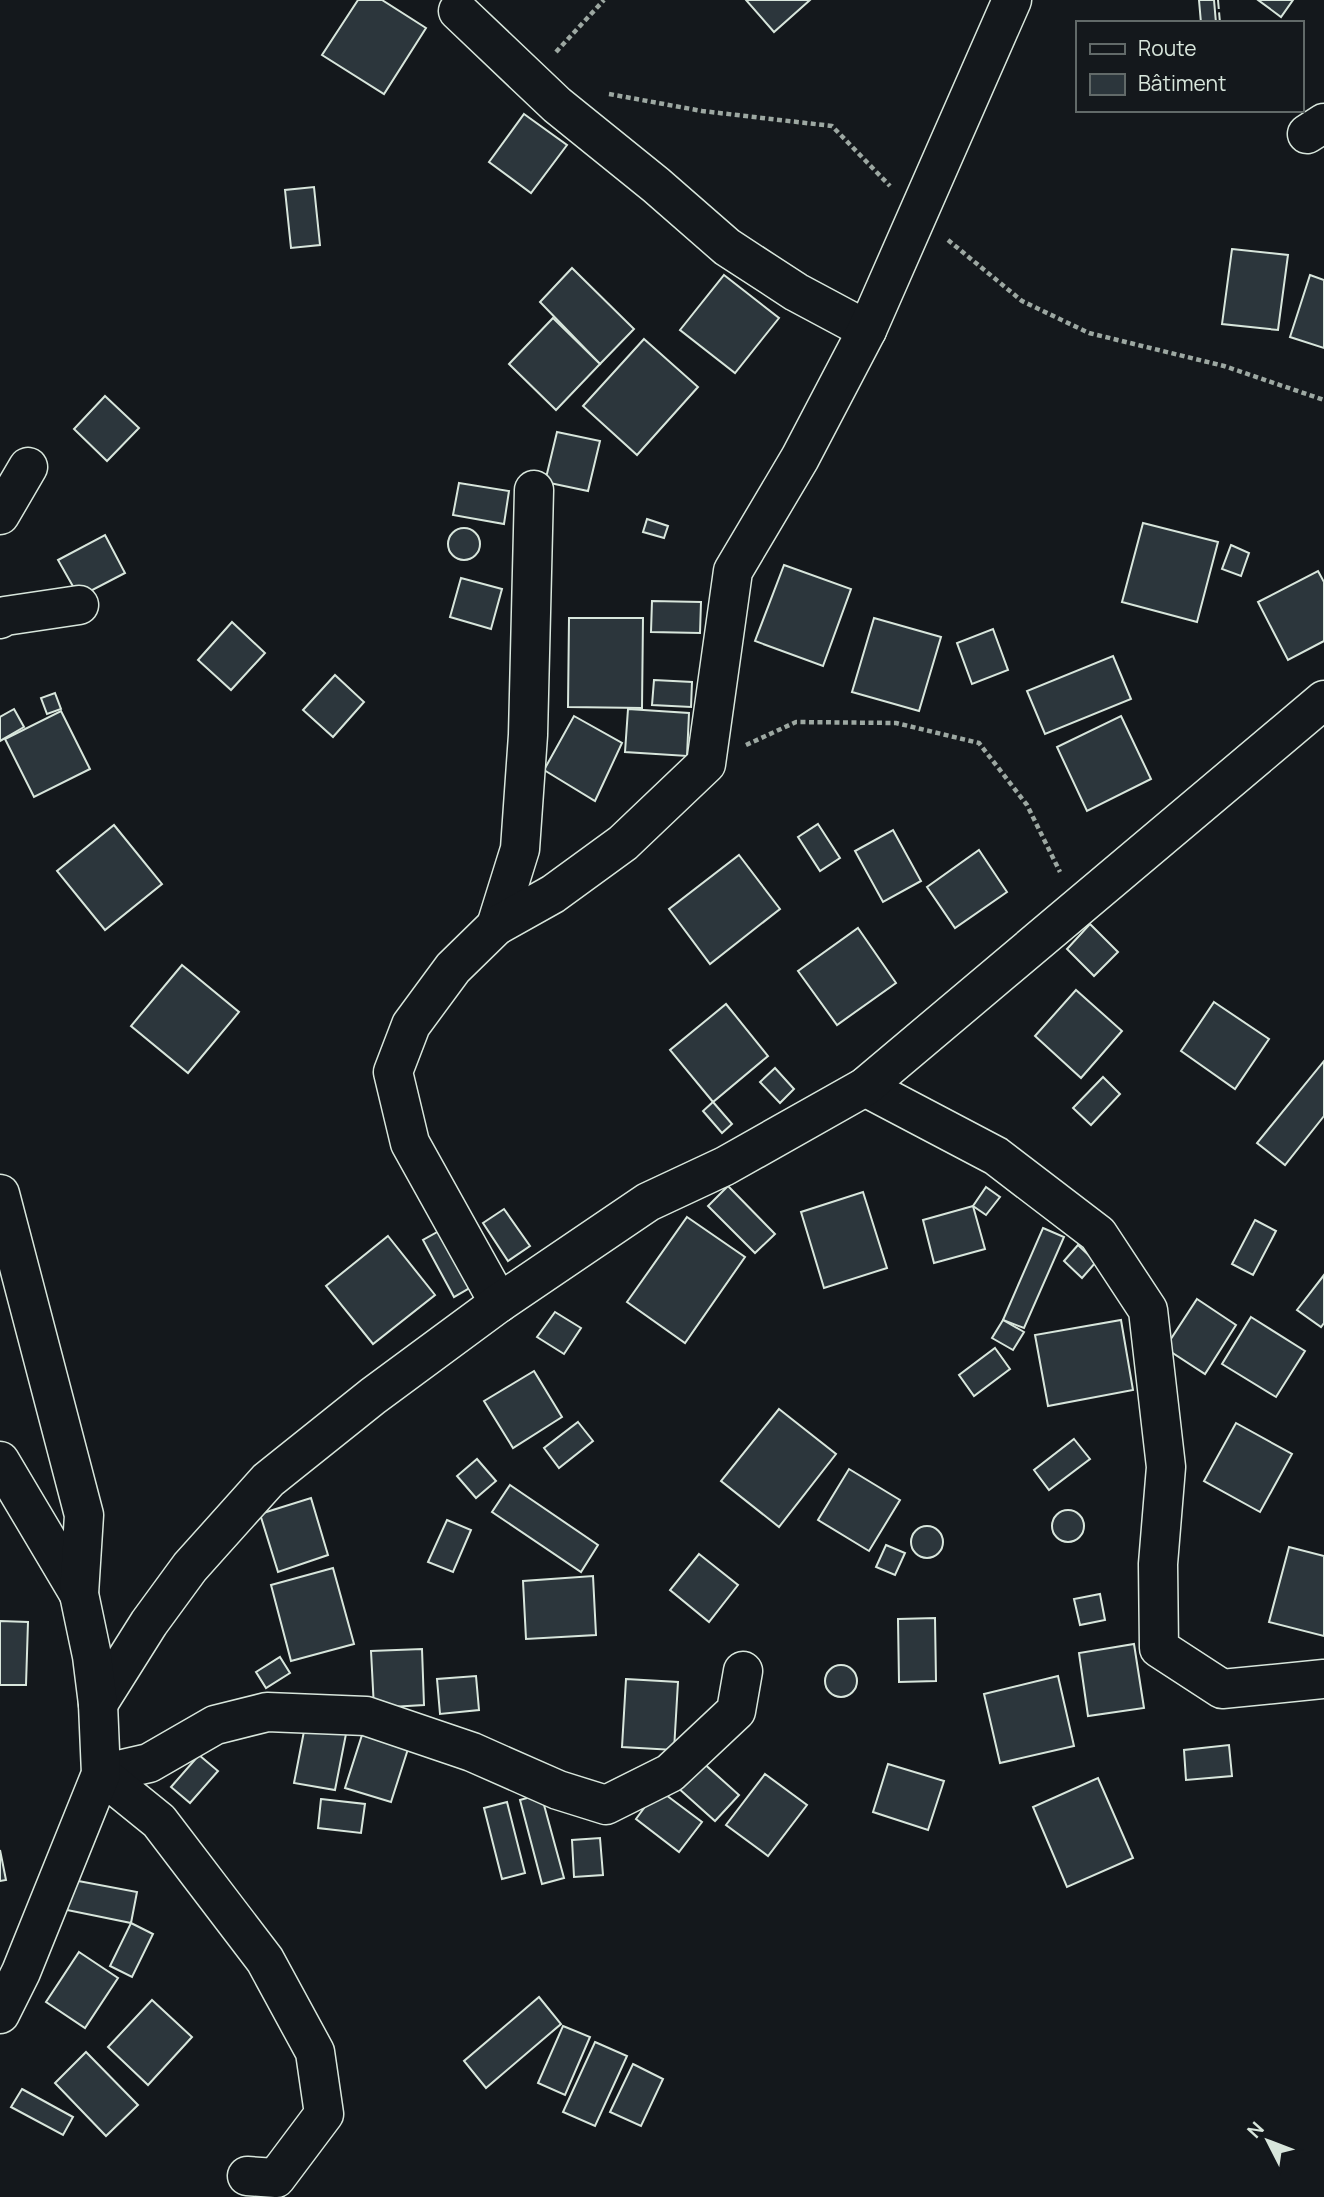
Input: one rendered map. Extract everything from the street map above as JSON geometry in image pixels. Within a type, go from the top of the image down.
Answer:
[{"type":"street","points":[[499,1303],[410,1143],[393,1072],[411,1025],[453,968],[496,926],[553,894],[623,844],[706,764],[733,571],[800,458],[867,330],[1013,0]]},
{"type":"street","points":[[458,11],[556,105],[656,185],[727,247],[796,292],[867,330]]},
{"type":"street","points":[[0,515],[28,467]]},
{"type":"street","points":[[496,926],[520,849],[528,735],[534,490]]},
{"type":"street","points":[[0,619],[79,605]]},
{"type":"street","points":[[98,1704],[149,1623],[190,1567],[268,1480],[373,1396],[499,1303],[648,1202],[725,1166],[865,1087],[1324,700]]},
{"type":"street","points":[[865,1087],[996,1156],[1098,1234],[1148,1310],[1166,1467],[1158,1564],[1159,1648],[1222,1689],[1324,1679]]},
{"type":"street","points":[[0,1194],[84,1515],[79,1594],[92,1656],[98,1704],[101,1774],[21,1972],[0,2014]]},
{"type":"street","points":[[0,1461],[79,1594]]},
{"type":"street","points":[[101,1774],[149,1763],[215,1725],[267,1712],[366,1716],[472,1752],[558,1790],[606,1805],[670,1773],[736,1711],[743,1671]]},
{"type":"street","points":[[101,1774],[159,1821],[265,1960],[315,2052],[324,2114],[276,2178],[247,2176]]},
{"type":"path","points":[[706,764],[796,722],[896,723],[979,743],[1027,805],[1077,908]]},
{"type":"building","points":[[358,0],[382,0],[426,28],[384,94],[322,55]]},
{"type":"building","points":[[746,0],[810,0],[774,32]]},
{"type":"building","points":[[1199,0],[1214,0],[1216,21],[1201,21]]},
{"type":"building","points":[[1258,0],[1293,0],[1281,17]]},
{"type":"building","points":[[524,114],[567,145],[531,193],[489,162]]},
{"type":"building","points":[[314,187],[320,245],[291,248],[285,190]]},
{"type":"building","points":[[1232,249],[1288,255],[1278,330],[1222,324]]},
{"type":"building","points":[[572,268],[634,329],[600,364],[540,302]]},
{"type":"building","points":[[724,275],[779,318],[735,373],[680,330]]},
{"type":"building","points":[[1310,275],[1324,280],[1324,348],[1290,337]]},
{"type":"building","points":[[553,318],[600,364],[556,410],[509,364]]},
{"type":"building","points":[[644,339],[698,387],[637,455],[583,406]]},
{"type":"building","points":[[105,396],[139,428],[107,461],[74,429]]},
{"type":"building","points":[[557,432],[600,441],[588,491],[545,482]]},
{"type":"building","points":[[459,483],[509,491],[504,524],[453,515]]},
{"type":"building","points":[[647,519],[668,526],[664,538],[643,532]]},
{"type":"building","points":[[1143,523],[1218,542],[1197,622],[1122,602]]},
{"type":"building","points":[[464,528],[475,533],[480,544],[475,555],[464,560],[453,555],[448,544],[453,533]]},
{"type":"building","points":[[105,535],[125,573],[79,597],[58,560]]},
{"type":"building","points":[[1231,545],[1249,553],[1241,576],[1222,569]]},
{"type":"building","points":[[784,565],[851,589],[823,666],[755,641]]},
{"type":"building","points":[[1318,571],[1324,582],[1324,641],[1288,660],[1258,602]]},
{"type":"building","points":[[461,578],[502,589],[491,629],[450,617]]},
{"type":"building","points":[[652,601],[701,602],[700,633],[651,632]]},
{"type":"building","points":[[569,618],[643,618],[642,708],[568,707]]},
{"type":"building","points":[[874,618],[941,637],[919,711],[852,692]]},
{"type":"building","points":[[232,622],[265,653],[231,690],[198,660]]},
{"type":"building","points":[[993,629],[1008,670],[972,684],[957,643]]},
{"type":"building","points":[[1113,656],[1131,699],[1045,734],[1027,691]]},
{"type":"building","points":[[335,675],[364,702],[333,737],[303,710]]},
{"type":"building","points":[[654,680],[692,682],[691,707],[652,705]]},
{"type":"building","points":[[55,693],[61,709],[47,714],[41,698]]},
{"type":"building","points":[[14,709],[24,727],[0,741],[0,717]]},
{"type":"building","points":[[628,709],[689,713],[687,756],[625,752]]},
{"type":"building","points":[[61,711],[90,769],[34,797],[5,739]]},
{"type":"building","points":[[574,716],[622,743],[595,801],[544,770]]},
{"type":"building","points":[[1121,716],[1151,779],[1087,811],[1057,747]]},
{"type":"building","points":[[818,824],[840,858],[820,871],[798,837]]},
{"type":"building","points":[[114,825],[162,884],[105,930],[57,871]]},
{"type":"building","points":[[893,830],[921,881],[883,902],[855,851]]},
{"type":"building","points":[[979,850],[1007,892],[955,928],[927,887]]},
{"type":"building","points":[[739,855],[780,909],[710,964],[669,909]]},
{"type":"building","points":[[1090,924],[1118,952],[1094,976],[1067,949]]},
{"type":"building","points":[[858,928],[896,983],[837,1025],[798,971]]},
{"type":"building","points":[[182,965],[239,1012],[188,1073],[131,1026]]},
{"type":"building","points":[[1076,990],[1122,1031],[1081,1078],[1035,1036]]},
{"type":"building","points":[[1214,1002],[1269,1039],[1235,1089],[1181,1051]]},
{"type":"building","points":[[726,1004],[768,1056],[713,1102],[670,1050]]},
{"type":"building","points":[[1324,1061],[1324,1116],[1285,1165],[1257,1143]]},
{"type":"building","points":[[775,1068],[794,1089],[780,1103],[760,1082]]},
{"type":"building","points":[[1103,1077],[1120,1094],[1091,1125],[1073,1108]]},
{"type":"building","points":[[713,1102],[732,1124],[722,1133],[703,1111]]},
{"type":"building","points":[[728,1186],[775,1234],[755,1253],[708,1206]]},
{"type":"building","points":[[986,1187],[1000,1197],[986,1215],[973,1206]]},
{"type":"building","points":[[863,1192],[887,1268],[824,1288],[801,1212]]},
{"type":"building","points":[[973,1206],[985,1249],[934,1263],[923,1220]]},
{"type":"building","points":[[504,1209],[530,1246],[508,1261],[483,1223]]},
{"type":"building","points":[[687,1217],[745,1257],[685,1343],[627,1302]]},
{"type":"building","points":[[1255,1220],[1276,1231],[1253,1275],[1232,1264]]},
{"type":"building","points":[[448,1226],[478,1283],[454,1297],[423,1240]]},
{"type":"building","points":[[1043,1228],[1064,1237],[1024,1328],[1003,1320]]},
{"type":"building","points":[[388,1236],[435,1295],[373,1344],[326,1286]]},
{"type":"building","points":[[1078,1245],[1096,1262],[1082,1278],[1064,1261]]},
{"type":"building","points":[[1324,1275],[1324,1323],[1321,1327],[1297,1310]]},
{"type":"building","points":[[1197,1299],[1236,1325],[1205,1374],[1165,1348]]},
{"type":"building","points":[[555,1312],[581,1328],[564,1354],[537,1337]]},
{"type":"building","points":[[1251,1317],[1305,1351],[1276,1397],[1222,1364]]},
{"type":"building","points":[[1003,1320],[1024,1332],[1013,1350],[992,1338]]},
{"type":"building","points":[[1121,1320],[1133,1390],[1048,1406],[1035,1335]]},
{"type":"building","points":[[995,1348],[1010,1369],[974,1396],[959,1375]]},
{"type":"building","points":[[534,1371],[562,1417],[513,1448],[484,1401]]},
{"type":"building","points":[[779,1409],[836,1454],[779,1527],[721,1481]]},
{"type":"building","points":[[578,1422],[593,1441],[559,1468],[544,1448]]},
{"type":"building","points":[[1236,1423],[1292,1454],[1260,1512],[1204,1481]]},
{"type":"building","points":[[1074,1439],[1090,1459],[1049,1490],[1034,1470]]},
{"type":"building","points":[[477,1459],[496,1481],[476,1498],[457,1476]]},
{"type":"building","points":[[849,1469],[900,1500],[869,1551],[818,1520]]},
{"type":"building","points":[[510,1485],[598,1545],[581,1572],[492,1512]]},
{"type":"building","points":[[311,1498],[328,1555],[278,1572],[260,1514]]},
{"type":"building","points":[[1068,1510],[1079,1515],[1084,1526],[1079,1537],[1068,1542],[1057,1537],[1052,1526],[1057,1515]]},
{"type":"building","points":[[447,1520],[471,1530],[453,1572],[428,1562]]},
{"type":"building","points":[[927,1526],[938,1531],[943,1542],[938,1553],[927,1558],[916,1553],[911,1542],[916,1531]]},
{"type":"building","points":[[886,1545],[905,1553],[895,1575],[876,1567]]},
{"type":"building","points":[[1289,1547],[1324,1556],[1324,1636],[1269,1622]]},
{"type":"building","points":[[699,1554],[738,1585],[709,1622],[670,1590]]},
{"type":"building","points":[[333,1568],[354,1644],[291,1661],[271,1585]]},
{"type":"building","points":[[593,1576],[596,1635],[526,1639],[523,1581]]},
{"type":"building","points":[[1100,1594],[1105,1620],[1080,1625],[1074,1599]]},
{"type":"building","points":[[935,1618],[936,1681],[899,1682],[898,1619]]},
{"type":"building","points":[[0,1621],[28,1622],[26,1685],[0,1685]]},
{"type":"building","points":[[1134,1644],[1144,1708],[1088,1716],[1079,1653]]},
{"type":"building","points":[[422,1649],[424,1705],[374,1708],[371,1651]]},
{"type":"building","points":[[280,1657],[290,1673],[266,1688],[256,1672]]},
{"type":"building","points":[[841,1665],[852,1670],[857,1681],[852,1692],[841,1697],[830,1692],[825,1681],[830,1670]]},
{"type":"building","points":[[476,1676],[479,1710],[440,1714],[437,1679]]},
{"type":"building","points":[[1058,1676],[1074,1746],[1000,1763],[984,1694]]},
{"type":"building","points":[[626,1679],[678,1682],[674,1750],[622,1747]]},
{"type":"building","points":[[305,1726],[346,1734],[335,1790],[294,1783]]},
{"type":"building","points":[[362,1735],[408,1749],[391,1802],[345,1788]]},
{"type":"building","points":[[1229,1745],[1232,1776],[1186,1780],[1184,1750]]},
{"type":"building","points":[[199,1755],[218,1771],[190,1803],[171,1787]]},
{"type":"building","points":[[701,1761],[739,1795],[715,1821],[677,1787]]},
{"type":"building","points":[[888,1764],[944,1781],[928,1830],[873,1812]]},
{"type":"building","points":[[765,1774],[807,1805],[768,1856],[726,1825]]},
{"type":"building","points":[[1098,1778],[1133,1858],[1067,1887],[1033,1807]]},
{"type":"building","points":[[658,1789],[702,1822],[679,1852],[636,1819]]},
{"type":"building","points":[[541,1794],[564,1878],[542,1884],[520,1800]]},
{"type":"building","points":[[321,1799],[365,1804],[361,1833],[318,1828]]},
{"type":"building","points":[[507,1802],[525,1873],[502,1879],[484,1808]]},
{"type":"building","points":[[600,1838],[603,1875],[574,1877],[572,1840]]},
{"type":"building","points":[[0,1850],[6,1880],[0,1881]]},
{"type":"building","points":[[73,1880],[137,1892],[131,1923],[67,1910]]},
{"type":"building","points":[[131,1923],[153,1934],[132,1977],[110,1966]]},
{"type":"building","points":[[79,1952],[118,1978],[85,2028],[46,2002]]},
{"type":"building","points":[[539,1997],[561,2024],[486,2088],[464,2061]]},
{"type":"building","points":[[152,2000],[192,2037],[148,2085],[108,2047]]},
{"type":"building","points":[[563,2026],[590,2037],[565,2095],[538,2083]]},
{"type":"building","points":[[595,2042],[627,2056],[595,2126],[563,2112]]},
{"type":"building","points":[[86,2052],[138,2105],[106,2136],[55,2083]]},
{"type":"building","points":[[633,2064],[663,2079],[641,2126],[610,2112]]},
{"type":"building","points":[[22,2089],[73,2117],[63,2135],[11,2107]]},
{"type":"fence","points":[[1218,0],[1220,21]]}]
